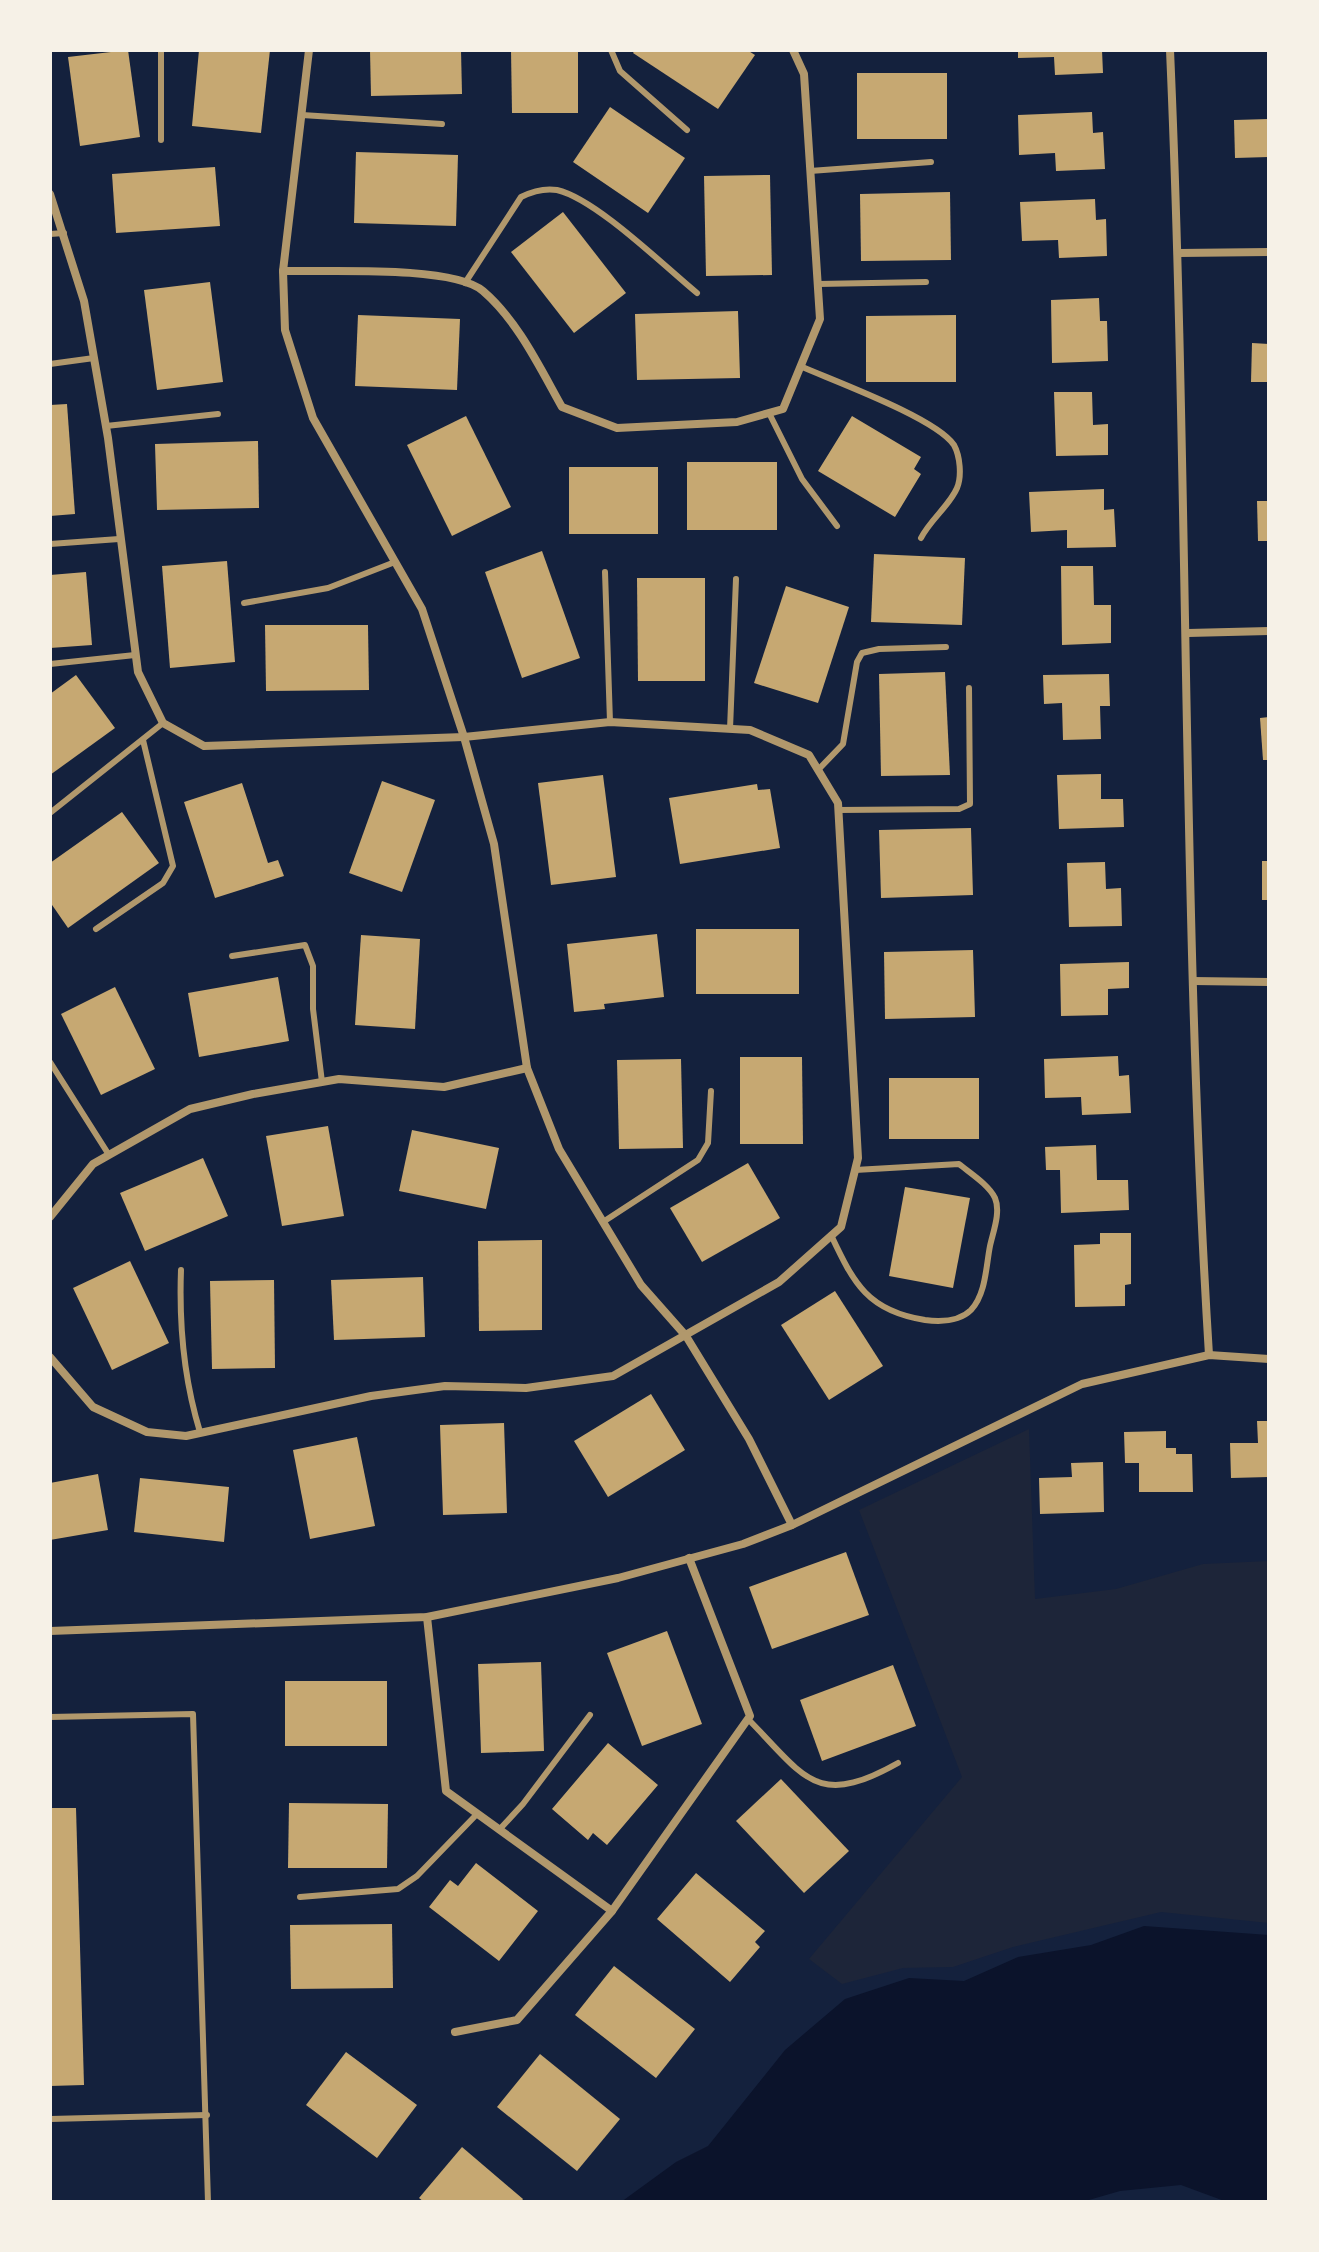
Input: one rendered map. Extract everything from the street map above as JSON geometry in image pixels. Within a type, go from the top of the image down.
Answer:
[{"type":"street","points":[[309,50],[283,271],[285,330],[313,418],[422,609],[464,737],[494,844],[527,1068],[559,1149],[641,1285],[686,1336],[749,1439],[792,1525]]},
{"type":"street","points":[[283,271],[432,275],[481,290],[526,343],[562,407],[617,428],[737,422],[783,409],[820,319],[804,74],[793,50]]},
{"type":"street","points":[[1170,50],[1179,253],[1188,633],[1195,1131],[1209,1355]]},
{"type":"street","points":[[50,194],[84,301],[106,426],[138,672],[163,723],[204,746],[464,737],[610,722],[750,730],[809,755],[838,803],[858,1158],[841,1227],[779,1282],[613,1376],[526,1388],[445,1386],[371,1396],[186,1436],[147,1432],[93,1407],[51,1359]]},
{"type":"street","points":[[1179,253],[1269,252]]},
{"type":"street","points":[[1188,633],[1269,631]]},
{"type":"street","points":[[1193,981],[1269,982]]},
{"type":"street","points":[[50,1217],[93,1164],[190,1109],[339,1079],[444,1087],[527,1068]]},
{"type":"street","points":[[50,1631],[427,1617],[618,1578],[792,1525],[1082,1384],[1209,1355],[1269,1359]]},
{"type":"street","points":[[455,2032],[517,2020],[612,1911],[750,1716],[689,1558]]},
{"type":"street","points":[[427,1617],[446,1791],[612,1911]]},
{"type":"lane","points":[[161,50],[161,140]]},
{"type":"lane","points":[[611,50],[620,71],[687,130]]},
{"type":"lane","points":[[302,115],[442,124]]},
{"type":"lane","points":[[810,171],[931,162]]},
{"type":"lane","points":[[465,283],[521,197],[535,190],[556,190],[582,200],[697,293]]},
{"type":"lane","points":[[50,234],[64,233]]},
{"type":"lane","points":[[818,284],[926,282]]},
{"type":"lane","points":[[50,364],[94,358]]},
{"type":"lane","points":[[800,366],[903,412],[937,430],[954,446],[960,465],[957,488],[921,538]]},
{"type":"lane","points":[[769,413],[802,479],[837,526]]},
{"type":"lane","points":[[106,426],[218,414]]},
{"type":"lane","points":[[50,544],[119,539]]},
{"type":"lane","points":[[244,603],[328,588],[395,562]]},
{"type":"lane","points":[[605,572],[610,722]]},
{"type":"lane","points":[[730,729],[736,579]]},
{"type":"lane","points":[[818,770],[843,744],[857,662],[862,653],[879,649],[946,647]]},
{"type":"lane","points":[[50,664],[135,655]]},
{"type":"lane","points":[[838,810],[959,809],[970,804],[969,688]]},
{"type":"lane","points":[[50,813],[163,723]]},
{"type":"lane","points":[[96,929],[163,883],[173,866],[143,740]]},
{"type":"lane","points":[[232,956],[305,945],[313,966],[313,1009],[322,1082]]},
{"type":"lane","points":[[50,1062],[109,1155]]},
{"type":"lane","points":[[603,1222],[698,1160],[708,1143],[711,1091]]},
{"type":"lane","points":[[831,1235],[852,1279],[875,1302],[898,1315],[937,1321],[958,1319],[971,1309],[981,1293],[997,1214],[994,1197],[977,1179],[959,1164],[855,1170]]},
{"type":"lane","points":[[181,1270],[180,1316],[190,1399],[200,1432]]},
{"type":"lane","points":[[50,1717],[193,1714],[208,2202]]},
{"type":"lane","points":[[499,1830],[523,1804],[590,1715]]},
{"type":"lane","points":[[748,1719],[805,1775],[829,1788],[866,1781],[898,1763]]},
{"type":"lane","points":[[300,1897],[398,1889],[417,1876],[477,1814]]},
{"type":"lane","points":[[50,2119],[207,2115]]},
{"type":"shaded area","points":[[1029,1429],[1035,1599],[1116,1589],[1203,1564],[1269,1561],[1269,1923],[1161,1912],[1013,1947],[953,1967],[903,1968],[842,1984],[809,1959],[962,1777],[859,1510]]},
{"type":"shaded area","points":[[1144,1926],[1269,1935],[1269,2202],[1227,2202],[1181,2185],[1120,2191],[1082,2202],[621,2202],[676,2162],[708,2146],[785,2050],[845,1999],[909,1978],[964,1981],[1018,1957],[1091,1945]]},
{"type":"building","points":[[128,50],[140,137],[80,146],[68,57]]},
{"type":"building","points":[[199,50],[270,50],[261,133],[192,126]]},
{"type":"building","points":[[370,50],[461,50],[462,94],[371,96]]},
{"type":"building","points":[[511,50],[578,50],[578,113],[512,113]]},
{"type":"building","points":[[635,50],[747,50],[755,55],[718,109],[633,53]]},
{"type":"building","points":[[1018,50],[1102,50],[1103,73],[1055,75],[1054,57],[1018,58]]},
{"type":"building","points":[[857,73],[947,73],[947,139],[857,139]]},
{"type":"building","points":[[610,107],[685,158],[648,213],[573,162]]},
{"type":"building","points":[[1092,112],[1093,133],[1103,132],[1105,169],[1056,171],[1055,153],[1019,155],[1018,115]]},
{"type":"building","points":[[1269,119],[1269,157],[1235,158],[1234,120]]},
{"type":"building","points":[[356,152],[458,155],[456,226],[354,223]]},
{"type":"building","points":[[215,167],[220,226],[116,233],[112,174]]},
{"type":"building","points":[[770,175],[772,275],[706,276],[704,176]]},
{"type":"building","points":[[950,192],[951,260],[861,261],[860,194]]},
{"type":"building","points":[[1095,199],[1096,220],[1106,219],[1107,256],[1059,258],[1058,240],[1022,241],[1020,202]]},
{"type":"building","points":[[563,212],[626,293],[574,333],[511,252]]},
{"type":"building","points":[[210,282],[223,382],[157,390],[144,290]]},
{"type":"building","points":[[1099,298],[1100,321],[1107,321],[1108,361],[1052,363],[1051,300]]},
{"type":"building","points":[[738,311],[740,378],[637,380],[635,314]]},
{"type":"building","points":[[358,315],[460,319],[457,390],[355,386]]},
{"type":"building","points":[[956,315],[956,382],[866,382],[866,316]]},
{"type":"building","points":[[1252,343],[1269,344],[1269,382],[1251,382]]},
{"type":"building","points":[[1054,392],[1092,392],[1093,425],[1108,424],[1108,455],[1056,456]]},
{"type":"building","points":[[67,404],[75,514],[50,516],[50,405]]},
{"type":"building","points":[[466,416],[511,507],[452,536],[407,445]]},
{"type":"building","points":[[852,416],[921,457],[914,469],[921,474],[895,517],[818,471]]},
{"type":"building","points":[[258,441],[259,508],[157,510],[155,444]]},
{"type":"building","points":[[687,462],[777,462],[777,530],[687,530]]},
{"type":"building","points":[[569,467],[658,467],[658,534],[569,534]]},
{"type":"building","points":[[1104,489],[1104,510],[1114,509],[1116,547],[1067,548],[1067,530],[1031,532],[1029,492]]},
{"type":"building","points":[[1257,501],[1269,501],[1269,541],[1258,541]]},
{"type":"building","points":[[542,551],[580,658],[522,678],[485,572]]},
{"type":"building","points":[[874,554],[965,558],[962,625],[871,622]]},
{"type":"building","points":[[227,561],[235,662],[170,668],[162,566]]},
{"type":"building","points":[[1061,566],[1093,566],[1094,605],[1111,605],[1111,643],[1062,645]]},
{"type":"building","points":[[86,572],[92,645],[50,648],[50,575]]},
{"type":"building","points":[[637,578],[705,578],[705,681],[638,681]]},
{"type":"building","points":[[786,586],[849,607],[818,703],[754,683]]},
{"type":"building","points":[[265,625],[368,625],[369,690],[266,691]]},
{"type":"building","points":[[945,672],[950,775],[881,776],[879,674]]},
{"type":"building","points":[[1109,674],[1110,706],[1100,706],[1101,739],[1063,740],[1062,703],[1044,704],[1043,675]]},
{"type":"building","points":[[76,675],[115,728],[50,775],[50,694]]},
{"type":"building","points":[[1269,717],[1269,760],[1263,760],[1260,718]]},
{"type":"building","points":[[1101,774],[1101,799],[1123,799],[1124,827],[1059,829],[1057,775]]},
{"type":"building","points":[[603,775],[616,877],[551,885],[538,783]]},
{"type":"building","points":[[382,781],[435,800],[402,892],[349,873]]},
{"type":"building","points":[[242,783],[268,863],[278,860],[284,876],[215,898],[184,802]]},
{"type":"building","points":[[757,784],[758,790],[770,789],[780,848],[680,864],[669,798]]},
{"type":"building","points":[[122,812],[159,863],[68,928],[50,902],[50,863]]},
{"type":"building","points":[[971,828],[973,895],[881,898],[879,830]]},
{"type":"building","points":[[1262,861],[1269,861],[1269,900],[1262,900]]},
{"type":"building","points":[[1105,862],[1106,889],[1121,888],[1122,926],[1069,927],[1067,863]]},
{"type":"building","points":[[696,929],[799,929],[799,994],[696,994]]},
{"type":"building","points":[[657,934],[664,997],[604,1004],[605,1009],[574,1012],[567,944]]},
{"type":"building","points":[[361,935],[420,939],[415,1029],[355,1025]]},
{"type":"building","points":[[973,950],[975,1017],[885,1019],[884,952]]},
{"type":"building","points":[[1129,962],[1129,988],[1108,989],[1108,1015],[1061,1016],[1060,964]]},
{"type":"building","points":[[278,977],[289,1041],[199,1057],[188,993]]},
{"type":"building","points":[[115,987],[155,1069],[101,1095],[61,1014]]},
{"type":"building","points":[[1118,1056],[1119,1076],[1129,1075],[1131,1113],[1082,1115],[1081,1097],[1045,1098],[1044,1059]]},
{"type":"building","points":[[740,1057],[802,1057],[803,1144],[740,1144]]},
{"type":"building","points":[[681,1059],[683,1148],[619,1149],[617,1060]]},
{"type":"building","points":[[889,1078],[979,1078],[979,1139],[889,1139]]},
{"type":"building","points":[[328,1126],[344,1216],[282,1226],[266,1136]]},
{"type":"building","points":[[412,1130],[499,1148],[486,1209],[399,1191]]},
{"type":"building","points":[[1096,1145],[1097,1180],[1128,1180],[1129,1210],[1061,1213],[1060,1170],[1046,1170],[1045,1147]]},
{"type":"building","points":[[203,1158],[228,1216],[145,1251],[120,1193]]},
{"type":"building","points":[[748,1163],[780,1218],[702,1262],[670,1208]]},
{"type":"building","points":[[905,1187],[970,1198],[953,1288],[889,1276]]},
{"type":"building","points":[[1100,1233],[1131,1233],[1131,1284],[1125,1285],[1125,1306],[1075,1307],[1074,1245],[1100,1244]]},
{"type":"building","points":[[542,1240],[542,1330],[479,1331],[478,1241]]},
{"type":"building","points":[[130,1261],[169,1343],[112,1370],[73,1288]]},
{"type":"building","points":[[423,1277],[425,1337],[334,1340],[331,1280]]},
{"type":"building","points":[[274,1280],[275,1368],[212,1369],[210,1281]]},
{"type":"building","points":[[835,1291],[883,1366],[829,1400],[781,1325]]},
{"type":"building","points":[[651,1394],[685,1450],[608,1497],[574,1441]]},
{"type":"building","points":[[1257,1421],[1269,1421],[1269,1477],[1231,1478],[1230,1443],[1258,1443]]},
{"type":"building","points":[[504,1423],[507,1513],[443,1515],[440,1425]]},
{"type":"building","points":[[1166,1431],[1166,1448],[1176,1448],[1176,1454],[1192,1454],[1193,1492],[1139,1492],[1139,1463],[1125,1463],[1124,1432]]},
{"type":"building","points":[[357,1437],[375,1526],[310,1539],[293,1450]]},
{"type":"building","points":[[1103,1462],[1104,1512],[1040,1514],[1039,1478],[1072,1477],[1071,1463]]},
{"type":"building","points":[[98,1474],[108,1530],[50,1540],[50,1483]]},
{"type":"building","points":[[140,1478],[229,1487],[224,1542],[134,1532]]},
{"type":"building","points":[[846,1552],[869,1615],[772,1649],[749,1587]]},
{"type":"building","points":[[667,1631],[702,1724],[642,1746],[607,1653]]},
{"type":"building","points":[[541,1662],[544,1751],[481,1753],[478,1664]]},
{"type":"building","points":[[893,1665],[916,1726],[822,1761],[800,1700]]},
{"type":"building","points":[[285,1681],[387,1681],[387,1746],[285,1746]]},
{"type":"building","points":[[608,1743],[658,1785],[607,1845],[593,1833],[588,1840],[552,1809]]},
{"type":"building","points":[[781,1779],[849,1851],[804,1893],[736,1821]]},
{"type":"building","points":[[289,1803],[388,1804],[387,1868],[288,1868]]},
{"type":"building","points":[[50,1808],[76,1808],[84,2085],[50,2086]]},
{"type":"building","points":[[476,1863],[538,1911],[499,1961],[429,1907],[450,1880],[458,1886]]},
{"type":"building","points":[[696,1873],[765,1931],[755,1942],[760,1947],[730,1982],[657,1919]]},
{"type":"building","points":[[392,1924],[393,1988],[291,1989],[290,1925]]},
{"type":"building","points":[[614,1966],[695,2029],[656,2078],[575,2015]]},
{"type":"building","points":[[346,2052],[417,2105],[377,2158],[306,2105]]},
{"type":"building","points":[[540,2054],[620,2119],[577,2171],[497,2107]]},
{"type":"building","points":[[462,2147],[523,2199],[521,2202],[424,2202],[419,2198]]}]
